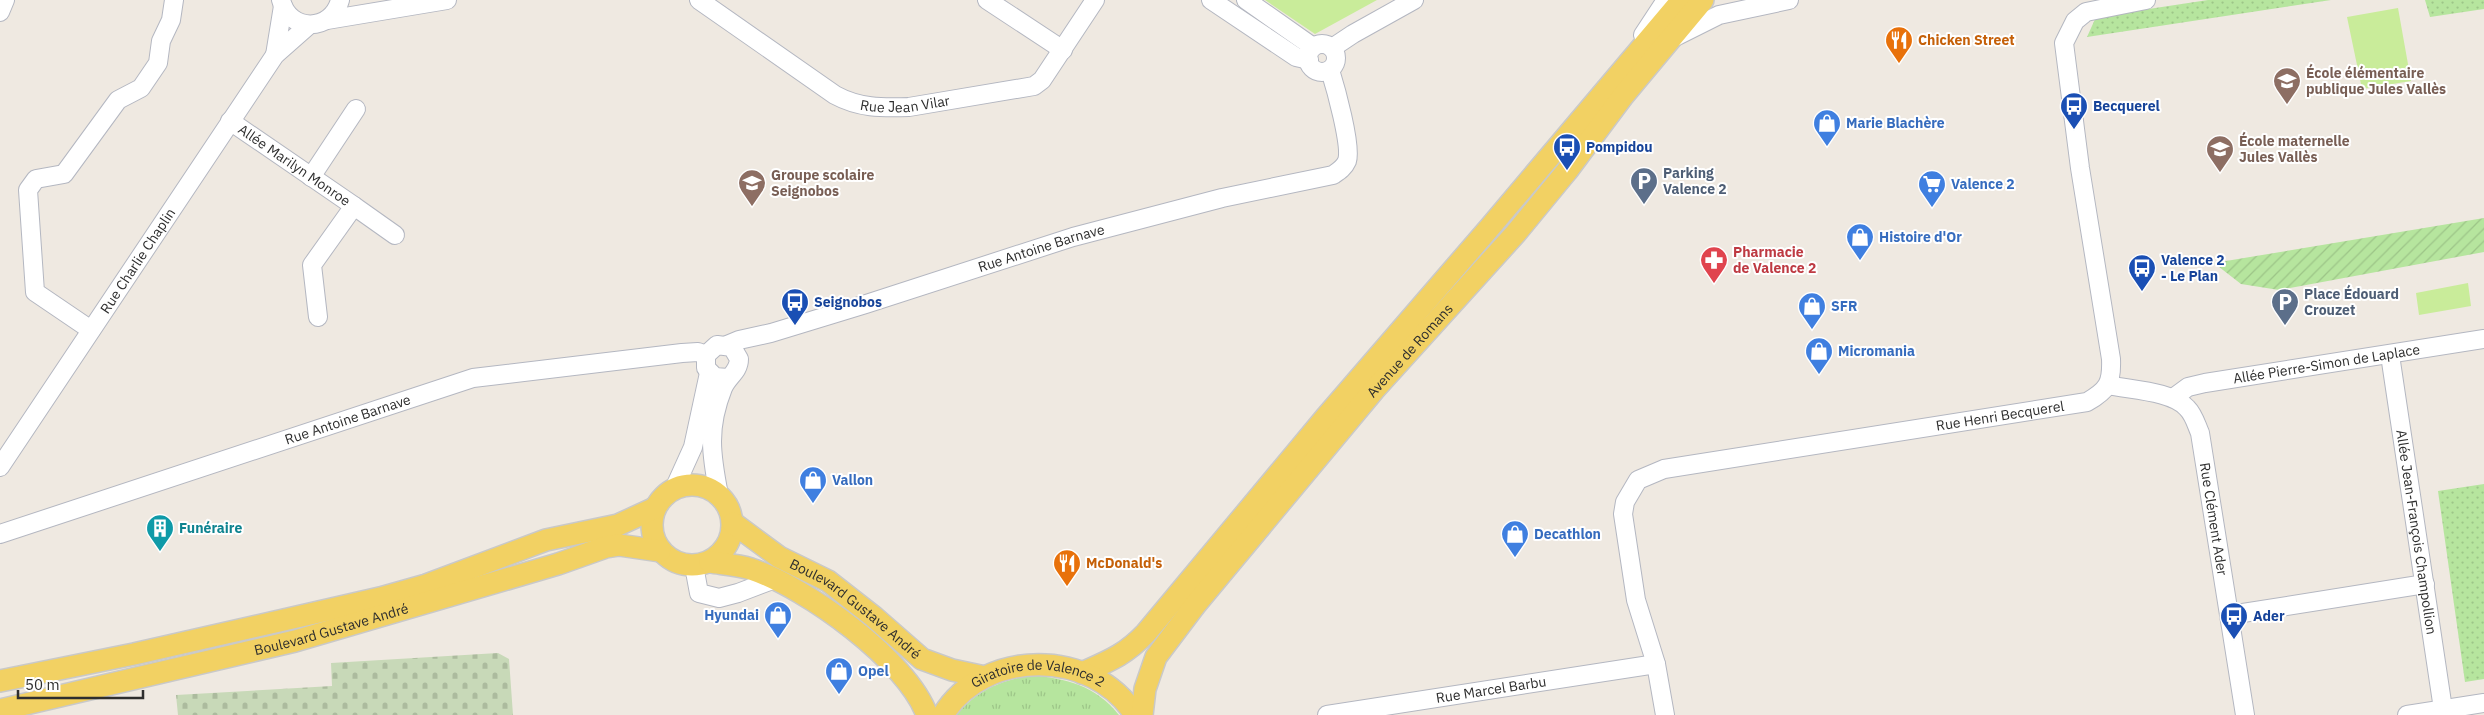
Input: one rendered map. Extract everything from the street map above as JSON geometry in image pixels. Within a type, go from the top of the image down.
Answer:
[{"type":"main road","name":"Avenue de Romans","points":[[1082,673],[1118,658],[1131,649],[1146,633],[1326,417],[1682,0]]},
{"type":"main road","name":"Avenue de Romans","points":[[1142,715],[1144,689],[1156,657],[1196,604],[1374,390],[1516,233],[1702,0]]},
{"type":"main road","points":[[674,489],[698,485],[719,495]]},
{"type":"main road","name":"Boulevard Gustave André","points":[[0,681],[134,654],[380,598],[426,585],[546,540],[618,525],[655,508],[660,500],[674,489]]},
{"type":"main road","name":"Boulevard Gustave André","points":[[719,495],[731,513],[733,523],[779,557],[828,581],[874,617],[922,659],[952,670],[985,677]]},
{"type":"main road","points":[[655,508],[651,530],[660,551]]},
{"type":"main road","points":[[702,564],[722,553],[731,539],[733,523]]},
{"type":"main road","name":"Boulevard Gustave André","points":[[0,710],[295,641],[558,564],[606,547],[619,545],[660,551],[670,560],[750,569],[775,579],[820,605],[897,669],[916,690],[928,715]]},
{"type":"main road","name":"Giratoire de Valence 2","points":[[943,715],[964,691],[985,677],[1017,667],[1043,664],[1063,667],[1082,673],[1110,688],[1135,715]]},
{"type":"street","points":[[0,12],[5,0]]},
{"type":"street","points":[[90,330],[34,292],[28,190],[36,179],[64,174],[118,100],[141,88],[158,63],[161,41],[172,20],[174,0]]},
{"type":"street","points":[[327,20],[334,14],[340,0]]},
{"type":"street","points":[[377,0],[396,8]]},
{"type":"street","points":[[282,3],[288,16],[298,22],[309,25],[327,20],[447,0]]},
{"type":"street","name":"Rue Jean Vilar","points":[[699,0],[725,20],[835,95],[865,108],[909,107],[1034,86],[1042,80],[1095,0]]},
{"type":"street","points":[[721,0],[725,20]]},
{"type":"street","points":[[987,0],[1063,50]]},
{"type":"street","points":[[1211,0],[1296,57],[1311,53],[1323,44],[1332,48],[1336,57],[1330,70],[1324,72],[1314,69],[1311,53],[1306,40],[1246,0]]},
{"type":"street","points":[[1332,48],[1414,0]]},
{"type":"street","points":[[1616,79],[1666,0]]},
{"type":"street","points":[[1668,41],[1719,15],[1790,0]]},
{"type":"street","points":[[2146,0],[2098,8],[2086,12],[2075,21],[2064,43],[2080,168],[2111,359],[2112,375],[2108,385],[2173,398]]},
{"type":"street","name":"Rue Charlie Chaplin","points":[[275,55],[282,3]]},
{"type":"street","name":"Rue Charlie Chaplin","points":[[0,467],[275,55],[309,25]]},
{"type":"street","name":"Rue Antoine Barnave","points":[[727,345],[739,340],[771,333],[1073,237],[1222,198],[1333,175],[1346,163],[1348,155],[1340,108],[1330,70]]},
{"type":"street","points":[[311,177],[356,109]]},
{"type":"street","name":"Allée Marilyn Monroe","points":[[230,121],[354,206],[312,266],[318,318]]},
{"type":"street","points":[[354,206],[395,235]]},
{"type":"street","points":[[739,359],[771,333]]},
{"type":"street","name":"Allée Pierre-Simon de Laplace","points":[[2173,398],[2188,387],[2205,383],[2484,339]]},
{"type":"street","points":[[674,489],[693,447],[709,373],[705,362],[706,355],[717,345],[727,345],[735,350],[739,359],[737,371],[728,378],[721,379],[709,373]]},
{"type":"street","name":"Rue Antoine Barnave","points":[[0,534],[473,378],[682,353],[698,352],[706,355]]},
{"type":"street","name":"Allée Jean-François Champollion","points":[[2390,355],[2443,709]]},
{"type":"street","points":[[719,495],[711,446],[711,430],[715,410],[728,378]]},
{"type":"street","name":"Rue Henri Becquerel","points":[[1665,715],[1656,664],[1636,600],[1623,528],[1625,502],[1638,480],[1664,469],[2087,402],[2100,394],[2108,385]]},
{"type":"street","name":"Rue Clément Ader","points":[[2173,398],[2187,407],[2200,432],[2246,715]]},
{"type":"street","points":[[702,564],[699,593],[719,598],[775,579]]},
{"type":"street","points":[[2230,615],[2425,584]]},
{"type":"street","name":"Rue Marcel Barbu","points":[[1327,715],[1656,664]]},
{"type":"street","points":[[2407,715],[2484,703]]},
{"type":"green space","points":[[1265,0],[1377,0],[1315,34]]},
{"type":"green space","points":[[2208,0],[2331,0],[2087,37],[2096,17]]},
{"type":"green space","points":[[2425,0],[2484,0],[2484,9],[2430,17]]},
{"type":"green space","points":[[2398,8],[2411,81],[2362,89],[2347,17]]},
{"type":"green space","points":[[2484,218],[2484,252],[2279,290],[2241,284],[2214,263]]},
{"type":"green space","points":[[2468,283],[2471,306],[2419,315],[2416,293]]},
{"type":"green space","points":[[2484,484],[2484,679],[2465,682],[2438,491]]},
{"type":"green space","points":[[498,653],[509,659],[513,715],[178,715],[176,695],[332,686],[331,663]]},
{"type":"green space","points":[[1031,675],[1080,685],[1100,697],[1119,715],[956,715],[964,706],[990,688]]},
{"type":"place","name":"Chicken Street","points":[[1899,64]]},
{"type":"place","name":"École élémentaire publique Jules Vallès","points":[[2287,105]]},
{"type":"place","name":"Becquerel","points":[[2074,130]]},
{"type":"place","name":"Marie Blachère","points":[[1827,147]]},
{"type":"place","name":"Pompidou","points":[[1567,171]]},
{"type":"place","name":"École maternelle Jules Vallès","points":[[2220,173]]},
{"type":"place","name":"Parking Valence 2","points":[[1644,205]]},
{"type":"place","name":"Groupe scolaire Seignobos","points":[[752,207]]},
{"type":"place","name":"Valence 2","points":[[1932,208]]},
{"type":"place","name":"Histoire d'Or","points":[[1860,261]]},
{"type":"place","name":"Pharmacie de Valence 2","points":[[1714,284]]},
{"type":"place","name":"Valence 2 - Le Plan","points":[[2142,292]]},
{"type":"place","name":"Seignobos","points":[[795,326]]},
{"type":"place","name":"Place Édouard Crouzet","points":[[2285,326]]},
{"type":"place","name":"SFR","points":[[1812,330]]},
{"type":"place","name":"Micromania","points":[[1819,375]]},
{"type":"place","name":"Vallon","points":[[813,504]]},
{"type":"place","name":"Funéraire","points":[[160,552]]},
{"type":"place","name":"Decathlon","points":[[1515,558]]},
{"type":"place","name":"McDonald's","points":[[1067,587]]},
{"type":"place","name":"Hyundai","points":[[778,639]]},
{"type":"place","name":"Ader","points":[[2234,640]]},
{"type":"place","name":"Opel","points":[[839,695]]}]
